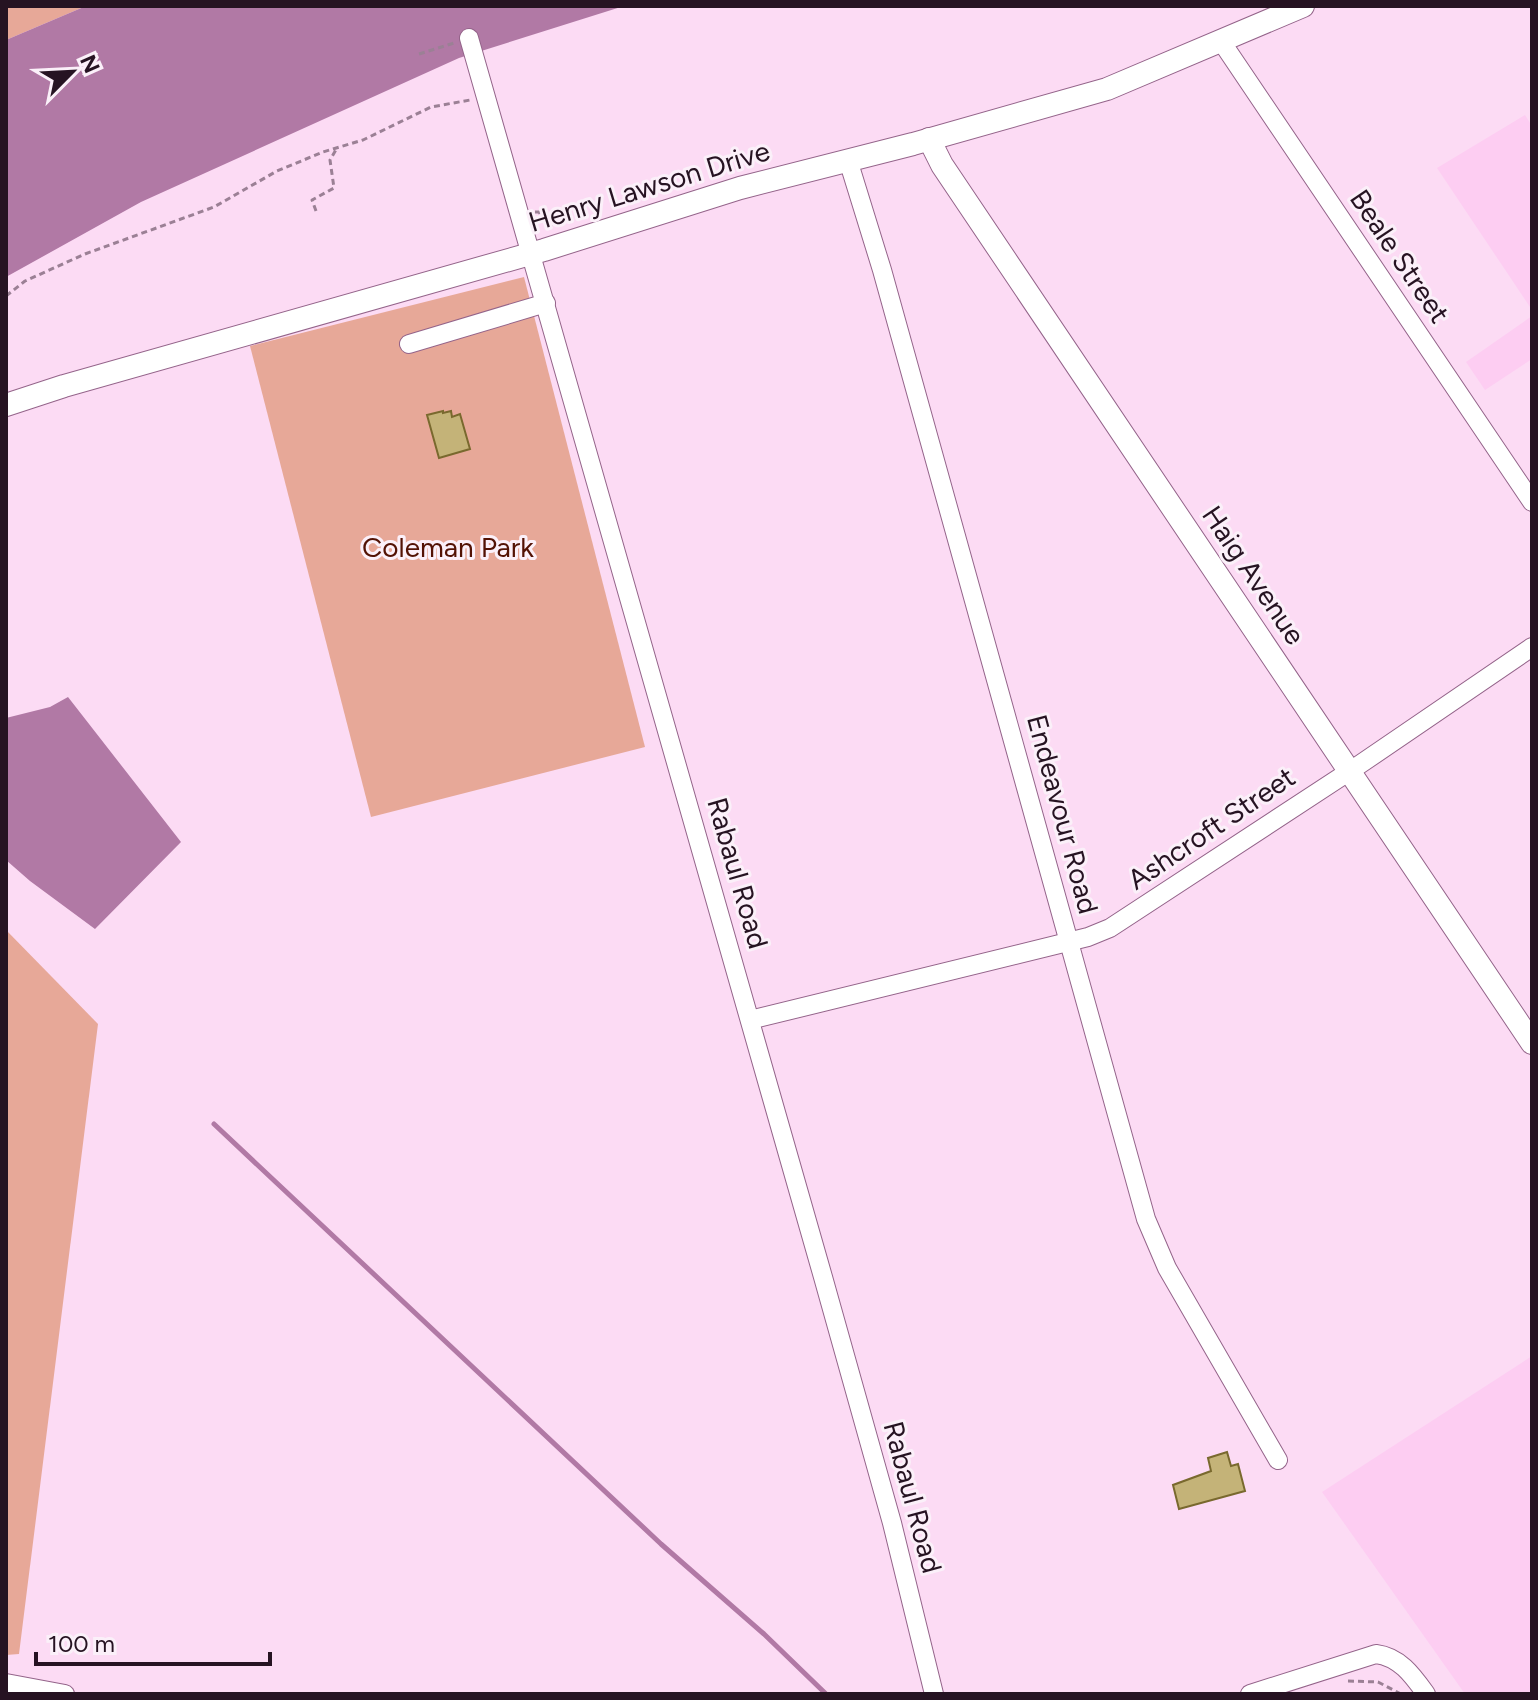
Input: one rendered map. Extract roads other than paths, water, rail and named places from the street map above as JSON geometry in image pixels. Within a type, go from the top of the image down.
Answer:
[{"type":"main road","name":"Henry Lawson Drive","points":[[6,405],[532,253],[740,188],[1107,89],[1303,6]]},
{"type":"main road","name":"Haig Avenue","points":[[929,139],[942,165],[1532,1043]]},
{"type":"street","name":"Rabaul Road","points":[[461,41],[478,70],[562,357],[892,1523],[934,1694]]},
{"type":"street","name":"Beale Street","points":[[1221,41],[1532,502]]},
{"type":"street","name":"Endeavour Road","points":[[848,160],[882,270],[1152,1237],[1278,1460]]},
{"type":"street","points":[[409,344],[546,303]]},
{"type":"street","name":"Ashcroft Street","points":[[750,1020],[1069,942],[1120,923],[1532,647]]},
{"type":"street","points":[[1250,1694],[1368,1655],[1390,1657],[1405,1667],[1426,1694]]},
{"type":"street","points":[[6,1683],[65,1694]]},
{"type":"waterway","points":[[214,1124],[661,1544],[764,1634],[826,1694]]},
{"type":"park label","name":"Coleman Park","points":[[448,547]]}]
